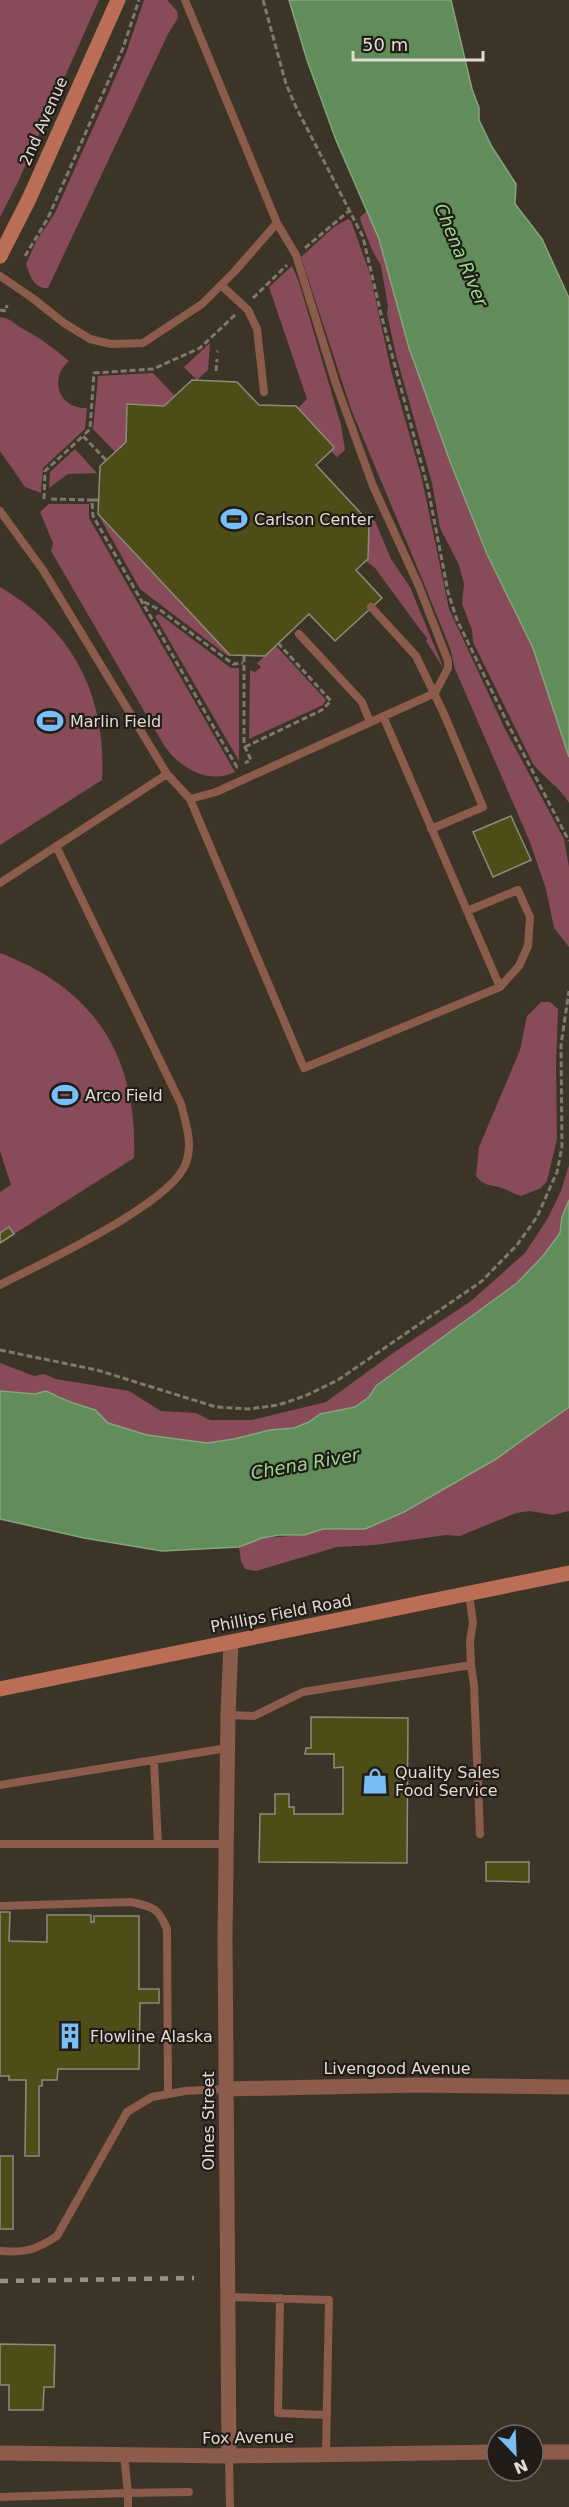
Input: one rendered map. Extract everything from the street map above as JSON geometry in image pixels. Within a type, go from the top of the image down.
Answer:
[{"type":"street","name":"2nd Avenue","points":[[0,256],[29,199],[118,0]]},
{"type":"street","name":"Phillips Field Road","points":[[0,1689],[569,1573]]},
{"type":"street","name":"Olnes Street","points":[[229,2456],[225,2089],[227,1748],[231,1642]]},
{"type":"street","name":"Livengood Avenue","points":[[225,2089],[417,2085],[569,2087]]},
{"type":"street","name":"Fox Avenue","points":[[0,2453],[229,2456],[485,2452]]},
{"type":"street","points":[[545,2452],[569,2452]]},
{"type":"lane","points":[[185,0],[277,223],[297,255],[336,384],[373,486],[418,584],[448,661],[448,668],[435,693],[216,792],[190,799]]},
{"type":"lane","points":[[0,276],[32,297],[64,323],[90,339],[111,344],[143,343],[202,304],[277,223]]},
{"type":"lane","points":[[221,285],[248,310],[257,328],[264,392]]},
{"type":"lane","points":[[2,517],[43,570],[167,774],[190,799],[304,1068],[500,987],[519,966],[528,946],[530,917],[518,890],[467,911]]},
{"type":"lane","points":[[371,607],[416,656],[435,693],[483,807],[431,829]]},
{"type":"lane","points":[[299,634],[362,702],[370,722]]},
{"type":"lane","points":[[383,716],[500,987]]},
{"type":"lane","points":[[0,883],[167,774]]},
{"type":"lane","points":[[0,1286],[140,1210],[171,1186],[186,1163],[190,1136],[181,1104],[56,846]]},
{"type":"lane","points":[[469,1594],[473,1623],[470,1641],[480,1834]]},
{"type":"lane","points":[[228,1715],[254,1716],[303,1692],[471,1665]]},
{"type":"lane","points":[[0,1785],[227,1748]]},
{"type":"lane","points":[[154,1760],[158,1844]]},
{"type":"lane","points":[[0,1844],[226,1844]]},
{"type":"lane","points":[[0,1906],[131,1902],[148,1906],[161,1914],[167,1929],[168,2094]]},
{"type":"lane","points":[[0,2251],[23,2253],[43,2246],[57,2236],[127,2112],[152,2097],[225,2089]]},
{"type":"lane","points":[[227,2297],[329,2300],[326,2453]]},
{"type":"lane","points":[[280,2298],[278,2413],[327,2415]]},
{"type":"lane","points":[[124,2455],[128,2507]]},
{"type":"lane","points":[[229,2456],[230,2507]]},
{"type":"lane","points":[[0,2497],[189,2492]]},
{"type":"path","points":[[25,256],[48,218],[123,48],[139,0]]},
{"type":"path","points":[[263,0],[286,84],[363,237],[374,276],[381,314],[428,488],[448,592],[457,620],[569,841]]},
{"type":"path","points":[[297,255],[350,210]]},
{"type":"path","points":[[0,310],[6,311],[7,305]]},
{"type":"path","points":[[44,500],[45,471],[90,429],[94,373],[153,369],[200,348]]},
{"type":"path","points":[[216,370],[217,359]]},
{"type":"path","points":[[83,436],[106,460]]},
{"type":"path","points":[[51,499],[98,501]]},
{"type":"path","points":[[92,500],[93,516],[237,767],[251,760],[245,747],[244,656]]},
{"type":"path","points":[[142,601],[160,610],[233,663],[243,663]]},
{"type":"path","points":[[245,747],[322,710],[331,701],[278,643]]},
{"type":"path","points":[[0,1350],[97,1370],[189,1400],[223,1407],[249,1409],[278,1405],[305,1396],[338,1380],[482,1281],[517,1245],[537,1217],[557,1172],[562,1147],[561,1045],[569,991]]},
{"type":"shaded area","points":[[0,0],[99,0],[18,182],[0,217]]},
{"type":"shaded area","points":[[144,0],[167,0],[177,11],[178,18],[168,34],[48,288],[43,288],[31,277],[26,264],[37,240],[55,213],[126,53]]},
{"type":"shaded area","points":[[367,211],[379,239],[409,348],[451,464],[487,554],[533,648],[569,757],[569,803],[533,764],[473,642],[472,630],[462,604],[464,584],[459,565],[440,528],[432,483],[396,355],[387,314],[388,306],[381,266],[361,222],[360,217]]},
{"type":"shaded area","points":[[348,219],[351,221],[370,274],[391,370],[422,479],[449,609],[505,729],[564,839],[569,867],[569,947],[554,928],[546,889],[530,842],[455,669],[450,648],[351,409],[301,257],[334,227]]},
{"type":"shaded area","points":[[292,266],[299,282],[341,425],[345,450],[337,457],[331,451],[334,448],[333,445],[298,408],[307,399],[269,287]]},
{"type":"shaded area","points":[[0,317],[11,320],[69,361],[59,376],[60,392],[69,404],[87,408],[85,429],[43,468],[41,493],[25,487],[0,451]]},
{"type":"shaded area","points":[[210,343],[208,370],[197,380],[184,367]]},
{"type":"shaded area","points":[[153,373],[175,396],[164,406],[127,404],[126,442],[115,452],[93,429],[98,376]]},
{"type":"shaded area","points":[[75,449],[97,473],[68,474],[49,488],[50,472]]},
{"type":"shaded area","points":[[49,504],[89,504],[89,518],[235,772],[215,777],[196,772],[179,762],[165,747],[51,551],[53,543],[40,512]]},
{"type":"shaded area","points":[[99,516],[230,655],[228,656],[140,589]]},
{"type":"shaded area","points":[[368,521],[375,521],[391,559],[410,587],[444,669],[426,641],[427,638],[375,568],[366,561],[368,559]]},
{"type":"shaded area","name":"Marlin Field","points":[[0,587],[26,604],[47,623],[66,645],[80,668],[91,694],[98,721],[102,750],[102,780],[0,845]]},
{"type":"shaded area","points":[[159,614],[231,668],[239,668],[239,761],[155,616]]},
{"type":"shaded area","points":[[276,646],[326,700],[323,705],[249,739],[250,670],[255,672],[261,667],[257,663]]},
{"type":"shaded area","name":"Arco Field","points":[[0,953],[33,968],[62,986],[85,1007],[104,1031],[118,1058],[128,1088],[133,1122],[134,1158],[0,1243],[0,1192],[11,1185],[0,1151]]},
{"type":"shaded area","points":[[541,1002],[550,1002],[558,1009],[557,1139],[547,1181],[541,1188],[521,1196],[485,1184],[476,1176],[479,1147],[520,1050],[527,1016]]},
{"type":"shaded area","points":[[569,1165],[569,1200],[562,1217],[560,1233],[543,1256],[517,1283],[376,1386],[369,1397],[355,1407],[320,1414],[309,1422],[294,1428],[270,1430],[207,1443],[147,1435],[107,1423],[94,1410],[70,1402],[58,1395],[0,1391],[0,1363],[34,1376],[44,1374],[56,1379],[129,1391],[161,1411],[196,1413],[210,1420],[252,1420],[326,1402],[396,1351],[471,1301],[525,1253],[548,1218],[561,1191]]},
{"type":"shaded area","points":[[569,1407],[569,1511],[553,1515],[530,1511],[516,1513],[460,1536],[446,1535],[375,1545],[337,1547],[256,1571],[245,1569],[241,1561],[239,1547],[262,1538],[304,1535],[323,1529],[341,1530],[451,1484],[496,1459]]},
{"type":"water","name":"Chena River","points":[[289,0],[451,0],[472,89],[479,108],[479,120],[492,147],[516,184],[515,204],[542,239],[569,298],[569,757],[533,648],[487,554],[451,464],[409,348],[379,239],[336,140],[307,60]]},
{"type":"water","name":"Chena River","points":[[569,1200],[569,1407],[496,1459],[404,1512],[365,1529],[323,1529],[304,1535],[262,1538],[239,1547],[162,1551],[84,1538],[0,1519],[0,1391],[35,1394],[46,1391],[95,1410],[108,1423],[147,1435],[207,1443],[270,1430],[294,1428],[309,1422],[320,1414],[355,1407],[369,1397],[376,1386],[517,1283],[543,1256],[560,1233],[562,1217]]},
{"type":"building","name":"Carlson Center","points":[[192,380],[237,382],[259,405],[296,406],[333,446],[334,448],[316,465],[369,522],[368,559],[356,570],[382,598],[335,641],[309,614],[265,656],[230,655],[98,514],[100,466],[126,442],[127,404],[164,406]]},
{"type":"building","points":[[511,816],[531,860],[493,877],[473,832]]},
{"type":"building","points":[[9,1227],[14,1234],[0,1243],[0,1233]]},
{"type":"building","name":"Quality Sales Food Service","points":[[311,1717],[408,1718],[407,1863],[259,1862],[260,1814],[275,1814],[275,1794],[289,1794],[289,1807],[294,1807],[294,1814],[343,1814],[343,1767],[334,1768],[334,1754],[305,1754],[306,1748],[311,1748]]},
{"type":"building","points":[[486,1862],[529,1862],[529,1882],[486,1881]]},
{"type":"building","name":"Flowline Alaska","points":[[0,1912],[10,1912],[9,1941],[47,1942],[47,1915],[91,1915],[91,1922],[94,1922],[94,1916],[139,1916],[139,1989],[159,1989],[159,2003],[140,2003],[139,2069],[58,2069],[57,2080],[42,2080],[42,2086],[39,2086],[39,2156],[25,2156],[26,2080],[9,2080],[9,2076],[0,2076]]},
{"type":"building","points":[[0,2156],[13,2156],[13,2229],[0,2229]]},
{"type":"building","points":[[0,2344],[55,2345],[54,2387],[44,2387],[43,2410],[9,2410],[9,2385],[0,2385]]},
{"type":"railway","points":[[0,2281],[194,2278]]},
{"type":"place","name":"Carlson Center","points":[[234,519]]},
{"type":"place","name":"Marlin Field","points":[[50,721]]},
{"type":"place","name":"Arco Field","points":[[65,1095]]},
{"type":"place","name":"Quality Sales Food Service","points":[[375,1781]]},
{"type":"place","name":"Flowline Alaska","points":[[70,2036]]}]
